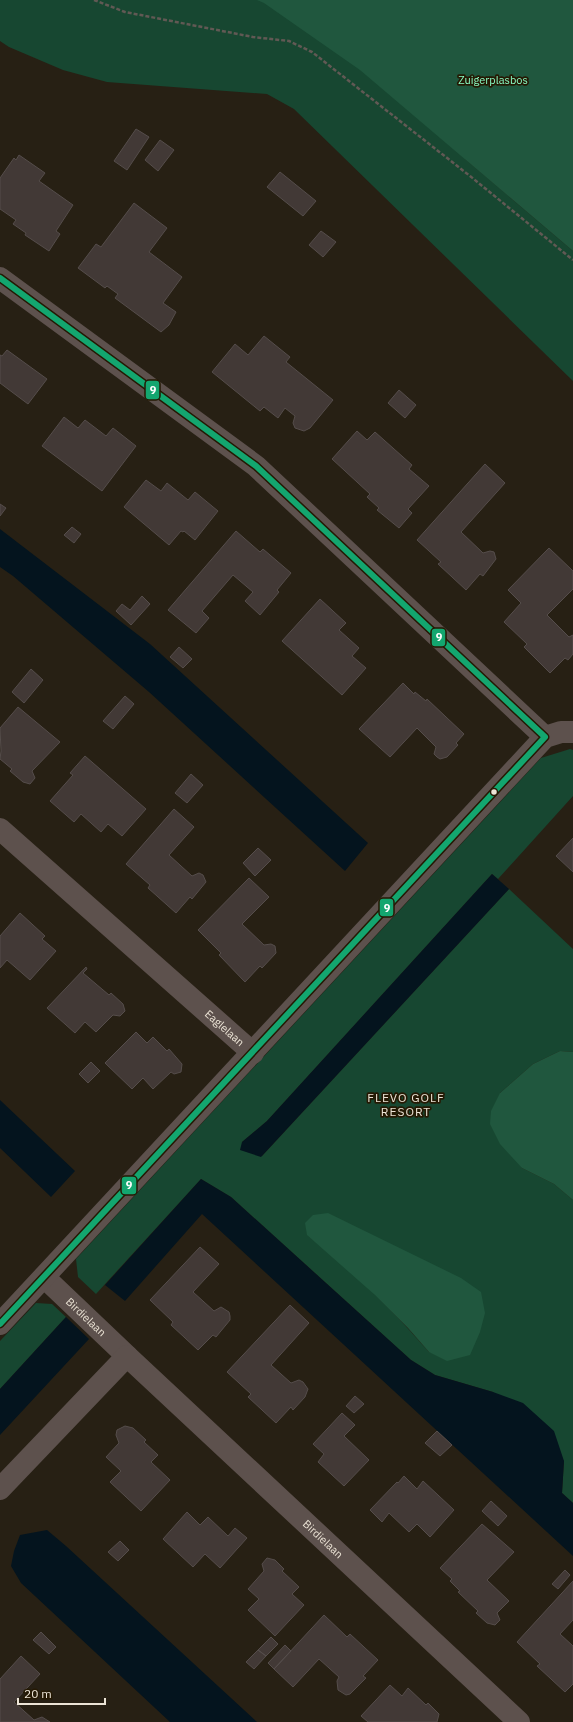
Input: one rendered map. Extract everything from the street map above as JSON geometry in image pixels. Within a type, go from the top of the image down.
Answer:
[{"type":"street","points":[[0,278],[256,466],[545,737],[561,732],[573,732]]},
{"type":"street","name":"Eaglelaan","points":[[0,829],[254,1052],[545,737]]},
{"type":"street","points":[[0,1324],[254,1052]]},
{"type":"street","name":"Birdielaan","points":[[44,1277],[519,1722]]},
{"type":"street","points":[[0,1489],[127,1356]]},
{"type":"path","points":[[94,0],[125,12],[253,37],[289,41],[312,52],[470,176],[573,260]]},
{"type":"green space","points":[[0,0],[573,0],[465,159],[573,251],[573,381],[294,109],[267,94],[107,82],[63,70],[9,47],[0,41]]},
{"type":"green space","name":"Zuigerplasbos","points":[[257,0],[573,0],[573,251],[360,70],[264,3]]},
{"type":"green space","points":[[570,749],[573,750],[573,796],[498,879],[492,874],[267,1121],[242,1142],[262,1156],[509,889],[573,949],[573,1052],[560,1051],[533,1064],[500,1093],[522,1168],[554,1184],[573,1200],[573,1503],[562,1493],[564,1461],[493,1392],[435,1375],[411,1360],[231,1197],[201,1179],[96,1294],[78,1277],[76,1259],[541,758]],"holes":[[[307,1235],[470,1355],[429,1352],[371,1290]]]},
{"type":"green space","points":[[560,1051],[573,1052],[573,1200],[554,1184],[522,1168],[500,1144],[490,1124],[491,1111],[500,1093],[533,1064]]},
{"type":"green space","points":[[328,1213],[461,1278],[481,1292],[485,1313],[480,1332],[470,1355],[447,1361],[429,1352],[408,1328],[375,1295],[307,1235],[305,1223],[313,1215]]},
{"type":"green space","points":[[36,1303],[52,1304],[66,1317],[0,1389],[0,1341]]},
{"type":"water","points":[[0,529],[150,644],[368,843],[345,871],[149,692],[13,576],[0,567]]},
{"type":"water","points":[[492,874],[509,889],[261,1157],[240,1150],[242,1142],[267,1121]]},
{"type":"water","points":[[0,1100],[75,1171],[51,1197],[0,1148]]},
{"type":"water","points":[[201,1179],[231,1197],[411,1360],[435,1375],[493,1392],[523,1403],[554,1431],[564,1461],[562,1493],[573,1503],[573,1556],[202,1214],[125,1301],[105,1285]]},
{"type":"water","points":[[66,1317],[89,1339],[0,1435],[0,1389]]},
{"type":"water","points":[[47,1530],[257,1722],[170,1722],[21,1583],[11,1566],[14,1551],[20,1535]]},
{"type":"building","points":[[136,129],[149,137],[127,170],[114,161]]},
{"type":"building","points":[[160,140],[174,150],[158,171],[145,160]]},
{"type":"building","points":[[19,155],[45,173],[39,181],[73,205],[56,231],[60,234],[49,251],[25,235],[26,233],[13,224],[16,220],[0,209],[0,178],[14,158],[16,160]]},
{"type":"building","points":[[280,172],[316,201],[303,216],[267,187]]},
{"type":"building","points":[[134,203],[167,228],[149,252],[182,277],[163,303],[176,312],[169,325],[161,332],[115,298],[118,294],[107,286],[105,288],[78,268],[96,244],[101,247]]},
{"type":"building","points":[[321,231],[336,242],[323,257],[309,245]]},
{"type":"building","points":[[264,336],[290,357],[286,362],[333,400],[310,428],[304,431],[295,428],[293,423],[295,416],[285,408],[278,418],[264,407],[260,411],[212,372],[235,344],[248,355]]},
{"type":"building","points":[[7,350],[47,379],[28,404],[0,383],[0,355],[2,356]]},
{"type":"building","points":[[399,390],[416,405],[405,418],[388,403]]},
{"type":"building","points":[[64,417],[78,428],[85,420],[106,436],[113,428],[136,446],[102,491],[42,446]]},
{"type":"building","points":[[357,431],[367,440],[375,432],[412,465],[409,469],[429,486],[408,509],[412,513],[399,528],[377,510],[379,508],[367,497],[370,494],[332,459]]},
{"type":"building","points":[[485,464],[505,483],[461,532],[483,553],[490,551],[494,552],[496,559],[483,576],[480,574],[466,590],[438,564],[441,562],[417,540]]},
{"type":"building","points":[[146,480],[161,491],[167,483],[188,500],[195,492],[218,511],[195,540],[184,531],[181,531],[169,545],[124,507]]},
{"type":"building","points":[[0,504],[6,508],[0,516]]},
{"type":"building","points":[[72,527],[81,534],[74,543],[64,535]]},
{"type":"building","points":[[236,531],[260,552],[263,549],[291,573],[277,590],[279,592],[260,615],[245,601],[253,592],[233,575],[202,611],[209,618],[196,633],[168,610]]},
{"type":"building","points":[[549,548],[573,571],[573,589],[547,615],[569,637],[573,635],[573,654],[568,660],[565,658],[550,673],[524,647],[527,644],[504,622],[521,603],[508,590]]},
{"type":"building","points":[[142,596],[150,604],[131,625],[116,611],[122,604],[130,610]]},
{"type":"building","points":[[320,599],[346,623],[339,630],[359,648],[352,656],[366,668],[342,695],[282,641]]},
{"type":"building","points":[[179,647],[192,659],[183,668],[170,657]]},
{"type":"building","points":[[31,669],[43,680],[24,703],[12,692]]},
{"type":"building","points":[[403,683],[414,694],[415,692],[426,701],[427,699],[464,734],[456,743],[458,745],[447,757],[440,759],[437,757],[434,754],[436,747],[417,728],[390,757],[359,729]]},
{"type":"building","points":[[125,696],[134,704],[113,729],[103,721]]},
{"type":"building","points":[[18,707],[60,742],[32,771],[35,778],[30,784],[23,782],[10,771],[12,769],[0,759],[0,728]]},
{"type":"building","points":[[85,756],[146,809],[122,836],[108,824],[101,832],[81,814],[74,822],[50,801],[73,775],[70,773]]},
{"type":"building","points":[[191,774],[203,785],[187,803],[175,793]]},
{"type":"building","points":[[174,809],[194,827],[169,855],[192,876],[199,873],[203,875],[206,882],[192,899],[190,897],[176,913],[148,888],[150,885],[126,864]]},
{"type":"building","points":[[573,838],[573,872],[556,856]]},
{"type":"building","points":[[258,848],[271,860],[255,876],[243,863]]},
{"type":"building","points":[[249,878],[269,897],[242,924],[264,945],[271,944],[275,946],[276,953],[262,968],[260,966],[245,982],[219,955],[221,953],[198,930]]},
{"type":"building","points":[[20,913],[45,936],[42,939],[56,951],[30,980],[7,960],[0,968],[0,936]]},
{"type":"building","points":[[86,967],[87,969],[83,973],[109,995],[111,993],[123,1004],[125,1011],[120,1016],[113,1015],[96,1032],[85,1022],[75,1033],[47,1008]]},
{"type":"building","points":[[136,1032],[147,1043],[153,1037],[167,1051],[169,1049],[182,1064],[181,1072],[174,1074],[171,1072],[153,1089],[143,1078],[132,1089],[105,1063]]},
{"type":"building","points":[[91,1062],[100,1071],[88,1083],[79,1074]]},
{"type":"building","points":[[200,1247],[219,1264],[193,1292],[214,1311],[221,1307],[229,1312],[230,1320],[216,1337],[213,1335],[198,1350],[171,1325],[173,1322],[150,1300]]},
{"type":"building","points":[[290,1305],[309,1323],[271,1365],[291,1383],[299,1380],[303,1382],[308,1389],[305,1397],[293,1410],[291,1407],[276,1423],[248,1397],[251,1394],[227,1372]]},
{"type":"building","points":[[355,1396],[364,1404],[354,1413],[346,1406]]},
{"type":"building","points":[[342,1413],[355,1425],[344,1436],[369,1460],[344,1486],[318,1462],[324,1454],[313,1444]]},
{"type":"building","points":[[125,1426],[133,1428],[146,1440],[144,1442],[158,1455],[151,1462],[170,1480],[141,1511],[110,1482],[121,1471],[106,1457],[119,1443],[116,1435],[117,1430]]},
{"type":"building","points":[[437,1431],[452,1445],[440,1456],[425,1443]]},
{"type":"building","points":[[404,1476],[417,1489],[423,1481],[454,1510],[430,1537],[417,1524],[409,1532],[389,1513],[382,1522],[370,1510]]},
{"type":"building","points":[[491,1501],[507,1516],[498,1526],[482,1511]]},
{"type":"building","points":[[187,1512],[200,1525],[208,1517],[228,1536],[235,1528],[247,1538],[220,1568],[205,1554],[193,1567],[163,1539]]},
{"type":"building","points":[[482,1524],[514,1552],[487,1580],[509,1601],[497,1613],[500,1620],[495,1625],[487,1623],[476,1613],[478,1611],[458,1592],[460,1591],[450,1581],[452,1579],[440,1568]]},
{"type":"building","points":[[120,1541],[129,1550],[118,1561],[108,1552]]},
{"type":"building","points":[[267,1558],[275,1560],[284,1569],[282,1571],[299,1587],[292,1594],[304,1605],[275,1636],[248,1610],[259,1599],[248,1589],[264,1571],[262,1564]]},
{"type":"building","points":[[565,1570],[570,1575],[558,1589],[552,1584]]},
{"type":"building","points":[[573,1581],[573,1620],[560,1634],[573,1646],[573,1684],[565,1692],[537,1666],[540,1664],[517,1642]]},
{"type":"building","points":[[324,1615],[347,1637],[350,1634],[378,1660],[363,1676],[366,1678],[350,1694],[346,1695],[338,1690],[337,1681],[339,1677],[319,1659],[293,1687],[274,1669]]},
{"type":"building","points":[[41,1632],[56,1647],[49,1654],[33,1640]]},
{"type":"building","points":[[271,1637],[278,1644],[266,1656],[258,1650]]},
{"type":"building","points":[[285,1645],[291,1651],[274,1669],[268,1663]]},
{"type":"building","points":[[258,1650],[266,1656],[254,1669],[246,1662]]},
{"type":"building","points":[[21,1656],[40,1674],[14,1702],[34,1720],[42,1717],[50,1722],[0,1722],[0,1679]]},
{"type":"building","points":[[390,1685],[402,1696],[408,1688],[426,1705],[428,1703],[439,1714],[437,1722],[368,1722],[361,1716]]},
{"type":"transit line","name":"9","points":[[0,278],[256,466],[545,737],[0,1324]]},
{"type":"district","name":"FLEVO GOLF RESORT","points":[[406,1105]]}]
